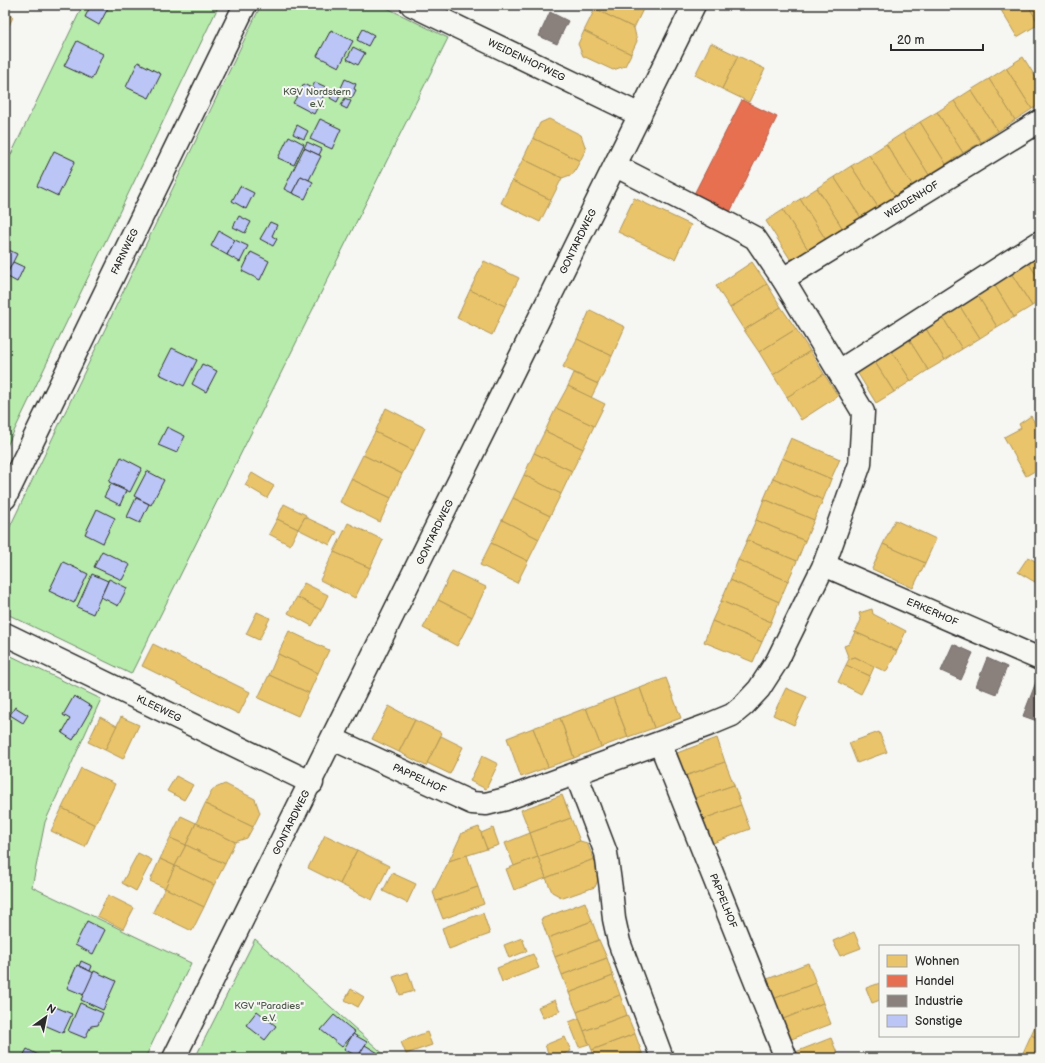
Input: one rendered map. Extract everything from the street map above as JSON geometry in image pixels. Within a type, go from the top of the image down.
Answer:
[{"type":"street","name":"FARNWEG","points":[[5,498],[245,5]]},
{"type":"street","name":"WEIDENHOFWEG","points":[[412,5],[640,115]]},
{"type":"street","name":"GONTARDWEG","points":[[174,1058],[312,783],[694,5]]},
{"type":"street","name":"WEIDENHOF","points":[[782,279],[1040,121]]},
{"type":"street","points":[[616,166],[755,238],[782,279],[863,412],[860,464],[824,565]]},
{"type":"street","points":[[839,371],[1040,242]]},
{"type":"street","name":"PAPPELHOF","points":[[333,739],[472,803],[486,804],[506,800],[732,715],[744,706],[759,688],[777,661],[824,565]]},
{"type":"street","name":"ERKERHOF","points":[[824,565],[1040,659]]},
{"type":"street","name":"KLEEWEG","points":[[5,634],[312,783]]},
{"type":"street","name":"PAPPELHOF","points":[[660,743],[786,1058]]},
{"type":"street","points":[[576,774],[606,854],[614,919],[619,942],[662,1058]]},
{"type":"green space","points":[[83,5],[219,5],[5,450],[5,165]]},
{"type":"green space","name":"KGV Nordstern e.V.","points":[[261,5],[381,5],[448,38],[131,674],[5,613],[5,537]]},
{"type":"green space","points":[[5,653],[101,699],[45,822],[32,887],[191,963],[145,1058],[5,1058]]},
{"type":"green space","name":"KGV \"Paradies\" e.V.","points":[[255,939],[388,1058],[195,1058]]},
{"type":"building: Wohnen","points":[[5,5],[12,5],[7,14],[13,17],[5,34]]},
{"type":"building: Wohnen","points":[[597,5],[645,5],[634,28],[595,9]]},
{"type":"building: Wohnen","points":[[998,5],[1028,5],[1039,24],[1017,37]]},
{"type":"building: Wohnen","points":[[1028,5],[1040,5],[1040,24],[1039,24]]},
{"type":"building: Wohnen","points":[[595,9],[634,28],[637,41],[631,54],[584,31]]},
{"type":"building: Wohnen","points":[[584,31],[631,54],[625,66],[613,70],[583,56],[578,44]]},
{"type":"building: Wohnen","points":[[711,43],[738,56],[722,89],[695,75]]},
{"type":"building: Wohnen","points":[[738,56],[765,69],[749,102],[722,89]]},
{"type":"building: Wohnen","points":[[1023,57],[1040,84],[1040,104],[1032,109],[1006,68]]},
{"type":"building: Wohnen","points":[[1006,68],[1032,109],[1015,120],[989,79]]},
{"type":"building: Wohnen","points":[[989,79],[1015,120],[998,131],[971,90]]},
{"type":"building: Wohnen","points":[[971,90],[998,131],[981,142],[954,101]]},
{"type":"building: Wohnen","points":[[954,101],[981,142],[963,153],[937,112]]},
{"type":"building: Wohnen","points":[[937,112],[963,153],[946,164],[920,122]]},
{"type":"building: Wohnen","points":[[549,119],[581,135],[586,149],[580,161],[533,138],[540,123]]},
{"type":"building: Wohnen","points":[[920,122],[946,164],[929,175],[903,133]]},
{"type":"building: Wohnen","points":[[903,133],[929,175],[912,185],[886,144]]},
{"type":"building: Wohnen","points":[[533,138],[580,161],[573,174],[562,178],[523,159]]},
{"type":"building: Wohnen","points":[[886,144],[912,185],[895,196],[869,155]]},
{"type":"building: Wohnen","points":[[869,155],[895,196],[878,207],[851,166]]},
{"type":"building: Wohnen","points":[[523,159],[562,178],[551,200],[512,181]]},
{"type":"building: Wohnen","points":[[851,166],[878,207],[861,218],[834,177]]},
{"type":"building: Wohnen","points":[[834,177],[861,218],[843,229],[817,188]]},
{"type":"building: Wohnen","points":[[512,181],[551,200],[540,222],[501,203]]},
{"type":"building: Wohnen","points":[[817,188],[843,229],[826,240],[800,199]]},
{"type":"building: Wohnen","points":[[634,198],[691,225],[675,259],[618,232]]},
{"type":"building: Wohnen","points":[[800,199],[826,240],[809,251],[783,210]]},
{"type":"building: Wohnen","points":[[783,210],[809,251],[792,262],[766,221]]},
{"type":"building: Wohnen","points":[[1040,251],[1040,281],[1026,259]]},
{"type":"building: Wohnen","points":[[1026,259],[1040,281],[1040,301],[1032,306],[1009,270]]},
{"type":"building: Wohnen","points":[[484,261],[519,278],[505,306],[470,290]]},
{"type":"building: Wohnen","points":[[752,262],[767,284],[730,308],[716,286]]},
{"type":"building: Wohnen","points":[[1009,270],[1032,306],[1014,317],[992,281]]},
{"type":"building: Wohnen","points":[[992,281],[1014,317],[997,327],[975,291]]},
{"type":"building: Wohnen","points":[[767,284],[781,307],[744,330],[730,308]]},
{"type":"building: Wohnen","points":[[470,290],[505,306],[492,335],[457,318]]},
{"type":"building: Wohnen","points":[[975,291],[997,327],[980,338],[957,302]]},
{"type":"building: Wohnen","points":[[957,302],[980,338],[962,349],[940,313]]},
{"type":"building: Wohnen","points":[[781,307],[796,329],[759,352],[744,330]]},
{"type":"building: Wohnen","points":[[590,310],[625,327],[612,356],[577,339]]},
{"type":"building: Wohnen","points":[[940,313],[962,349],[945,360],[923,324]]},
{"type":"building: Wohnen","points":[[923,324],[945,360],[928,370],[906,335]]},
{"type":"building: Wohnen","points":[[796,329],[810,351],[773,375],[759,352]]},
{"type":"building: Wohnen","points":[[906,335],[928,370],[911,381],[888,345]]},
{"type":"building: Wohnen","points":[[577,339],[612,356],[598,384],[563,367]]},
{"type":"building: Wohnen","points":[[888,345],[911,381],[894,392],[871,356]]},
{"type":"building: Wohnen","points":[[810,351],[824,374],[787,397],[773,375]]},
{"type":"building: Wohnen","points":[[871,356],[894,392],[876,403],[854,367]]},
{"type":"building: Wohnen","points":[[574,373],[598,384],[591,398],[568,386]]},
{"type":"building: Wohnen","points":[[824,374],[838,396],[801,420],[787,397]]},
{"type":"building: Wohnen","points":[[568,386],[605,404],[594,426],[556,408]]},
{"type":"building: Wohnen","points":[[386,408],[425,428],[414,451],[375,432]]},
{"type":"building: Wohnen","points":[[556,408],[594,426],[583,449],[545,431]]},
{"type":"building: Wohnen","points":[[1031,416],[1040,432],[1040,468],[1026,476],[1004,437],[1021,428],[1019,424]]},
{"type":"building: Wohnen","points":[[545,431],[583,449],[572,471],[534,453]]},
{"type":"building: Wohnen","points":[[375,432],[414,451],[402,474],[363,455]]},
{"type":"building: Wohnen","points":[[791,438],[840,459],[831,479],[782,458]]},
{"type":"building: Wohnen","points":[[534,453],[572,471],[561,494],[524,475]]},
{"type":"building: Wohnen","points":[[363,455],[402,474],[391,498],[351,479]]},
{"type":"building: Wohnen","points":[[782,458],[831,479],[823,500],[773,478]]},
{"type":"building: Wohnen","points":[[252,473],[274,486],[267,498],[245,485]]},
{"type":"building: Wohnen","points":[[524,475],[561,494],[550,516],[513,498]]},
{"type":"building: Wohnen","points":[[773,478],[823,500],[814,520],[764,499]]},
{"type":"building: Wohnen","points":[[351,479],[391,498],[380,522],[340,502]]},
{"type":"building: Wohnen","points":[[513,498],[550,516],[539,539],[502,520]]},
{"type":"building: Wohnen","points":[[764,499],[814,520],[805,541],[756,520]]},
{"type":"building: Wohnen","points":[[284,504],[306,515],[298,529],[277,519]]},
{"type":"building: Wohnen","points":[[305,517],[337,532],[330,545],[298,529]]},
{"type":"building: Wohnen","points":[[277,519],[298,529],[290,545],[269,534]]},
{"type":"building: Wohnen","points":[[502,520],[539,539],[528,561],[491,543]]},
{"type":"building: Wohnen","points":[[756,520],[805,541],[797,561],[747,540]]},
{"type":"building: Wohnen","points":[[895,520],[936,539],[925,563],[883,544]]},
{"type":"building: Wohnen","points":[[348,523],[383,540],[370,568],[334,552]]},
{"type":"building: Wohnen","points":[[747,540],[797,561],[788,581],[738,560]]},
{"type":"building: Wohnen","points":[[491,543],[528,561],[517,583],[480,565]]},
{"type":"building: Wohnen","points":[[883,544],[925,563],[913,588],[872,569]]},
{"type":"building: Wohnen","points":[[334,552],[370,568],[355,598],[320,580]]},
{"type":"building: Wohnen","points":[[1028,557],[1040,564],[1040,585],[1018,572]]},
{"type":"building: Wohnen","points":[[738,560],[788,581],[779,602],[730,580]]},
{"type":"building: Wohnen","points":[[452,571],[486,587],[472,617],[438,600]]},
{"type":"building: Wohnen","points":[[730,580],[779,602],[771,622],[721,601]]},
{"type":"building: Wohnen","points":[[304,583],[328,595],[321,610],[297,597]]},
{"type":"building: Wohnen","points":[[297,597],[321,610],[312,626],[288,613]]},
{"type":"building: Wohnen","points":[[438,600],[472,617],[457,646],[423,628]]},
{"type":"building: Wohnen","points":[[721,601],[771,622],[762,642],[712,621]]},
{"type":"building: Wohnen","points":[[872,609],[873,614],[906,631],[897,651],[855,632],[861,620],[859,613]]},
{"type":"building: Wohnen","points":[[257,612],[270,618],[259,640],[246,634]]},
{"type":"building: Wohnen","points":[[712,621],[762,642],[753,662],[704,642]]},
{"type":"building: Wohnen","points":[[289,631],[329,650],[318,673],[278,654]]},
{"type":"building: Wohnen","points":[[855,632],[897,651],[886,672],[855,657],[849,659],[844,646],[849,644]]},
{"type":"building: Wohnen","points":[[153,644],[250,692],[239,714],[142,666]]},
{"type":"building: Wohnen","points":[[278,654],[318,673],[309,693],[269,675]]},
{"type":"building: Wohnen","points":[[855,657],[874,667],[870,676],[846,665],[849,659]]},
{"type":"building: Wohnen","points":[[846,665],[870,676],[861,694],[838,682]]},
{"type":"building: Wohnen","points":[[269,675],[309,693],[298,716],[258,698]]},
{"type":"building: Wohnen","points":[[666,678],[681,718],[654,728],[640,688]]},
{"type":"building: Wohnen","points":[[640,688],[654,728],[628,737],[613,698]]},
{"type":"building: Wohnen","points":[[786,688],[807,697],[794,725],[773,715]]},
{"type":"building: Wohnen","points":[[613,698],[628,737],[601,747],[586,708]]},
{"type":"building: Wohnen","points":[[389,706],[415,720],[399,752],[372,739]]},
{"type":"building: Wohnen","points":[[586,708],[601,747],[574,758],[560,718]]},
{"type":"building: Wohnen","points":[[100,717],[117,726],[105,750],[88,742]]},
{"type":"building: Wohnen","points":[[121,717],[139,725],[123,759],[105,750]]},
{"type":"building: Wohnen","points":[[560,718],[574,758],[548,767],[533,728]]},
{"type":"building: Wohnen","points":[[415,720],[442,733],[426,766],[399,752]]},
{"type":"building: Wohnen","points":[[533,728],[548,767],[521,777],[507,738]]},
{"type":"building: Wohnen","points":[[879,732],[887,752],[857,763],[849,743]]},
{"type":"building: Wohnen","points":[[441,736],[463,747],[450,774],[427,763]]},
{"type":"building: Wohnen","points":[[717,738],[725,762],[685,776],[677,753]]},
{"type":"building: Wohnen","points":[[482,756],[498,764],[486,789],[470,781]]},
{"type":"building: Wohnen","points":[[725,762],[734,785],[693,799],[685,776]]},
{"type":"building: Wohnen","points":[[81,768],[115,784],[95,825],[62,808]]},
{"type":"building: Wohnen","points":[[176,776],[193,785],[184,800],[167,791]]},
{"type":"building: Wohnen","points":[[225,784],[255,799],[260,813],[253,827],[205,804],[213,789]]},
{"type":"building: Wohnen","points":[[734,785],[741,805],[701,820],[693,799]]},
{"type":"building: Wohnen","points":[[562,795],[571,818],[530,833],[521,810]]},
{"type":"building: Wohnen","points":[[205,804],[253,827],[247,838],[235,842],[196,823]]},
{"type":"building: Wohnen","points":[[741,805],[750,829],[710,844],[701,820]]},
{"type":"building: Wohnen","points":[[62,808],[95,825],[85,847],[51,831]]},
{"type":"building: Wohnen","points":[[181,816],[196,823],[186,845],[170,838]]},
{"type":"building: Wohnen","points":[[571,818],[580,841],[538,857],[530,833]]},
{"type":"building: Wohnen","points":[[196,823],[235,842],[225,864],[186,845]]},
{"type":"building: Wohnen","points":[[479,827],[487,849],[449,861],[462,833]]},
{"type":"building: Wohnen","points":[[493,828],[499,845],[487,849],[481,833]]},
{"type":"building: Wohnen","points":[[530,833],[538,857],[514,866],[505,843]]},
{"type":"building: Wohnen","points":[[325,835],[357,850],[340,884],[308,868]]},
{"type":"building: Wohnen","points":[[170,838],[186,845],[175,866],[160,859]]},
{"type":"building: Wohnen","points":[[580,841],[587,843],[594,859],[546,878],[538,857]]},
{"type":"building: Wohnen","points":[[186,845],[225,864],[214,885],[175,866]]},
{"type":"building: Wohnen","points":[[357,850],[389,866],[372,900],[340,884]]},
{"type":"building: Wohnen","points":[[138,853],[152,860],[136,891],[122,883]]},
{"type":"building: Wohnen","points":[[467,855],[478,887],[436,901],[433,892],[449,861]]},
{"type":"building: Wohnen","points":[[538,857],[546,878],[514,890],[506,869]]},
{"type":"building: Wohnen","points":[[160,859],[175,866],[165,888],[150,881]]},
{"type":"building: Wohnen","points":[[594,859],[600,875],[595,887],[563,898],[552,892],[546,878]]},
{"type":"building: Wohnen","points":[[175,866],[214,885],[204,907],[165,888]]},
{"type":"building: Wohnen","points":[[392,873],[416,884],[407,903],[383,891]]},
{"type":"building: Wohnen","points":[[478,887],[484,904],[443,919],[436,901]]},
{"type":"building: Wohnen","points":[[165,888],[204,907],[192,931],[153,912]]},
{"type":"building: Wohnen","points":[[108,895],[134,908],[123,929],[97,916]]},
{"type":"building: Wohnen","points":[[585,902],[592,921],[548,938],[541,919]]},
{"type":"building: Wohnen","points":[[483,913],[490,934],[449,949],[442,928]]},
{"type":"building: Wohnen","points":[[592,921],[599,940],[555,957],[548,938]]},
{"type":"building: Wohnen","points":[[854,932],[861,948],[840,956],[833,941]]},
{"type":"building: Wohnen","points":[[522,938],[527,951],[509,958],[504,945]]},
{"type":"building: Wohnen","points":[[599,940],[607,958],[562,975],[555,957]]},
{"type":"building: Wohnen","points":[[533,954],[539,968],[502,982],[497,968]]},
{"type":"building: Wohnen","points":[[607,958],[613,976],[569,993],[562,975]]},
{"type":"building: Wohnen","points":[[808,963],[816,983],[773,999],[765,980]]},
{"type":"building: Wohnen","points":[[408,972],[414,991],[400,995],[393,977]]},
{"type":"building: Wohnen","points":[[613,976],[620,995],[577,1012],[569,993]]},
{"type":"building: Wohnen","points":[[816,983],[823,1003],[781,1020],[773,999]]},
{"type":"building: Wohnen","points":[[879,983],[879,1000],[872,1003],[866,988]]},
{"type":"building: Wohnen","points":[[351,989],[364,997],[358,1007],[345,1000]]},
{"type":"building: Wohnen","points":[[620,995],[627,1015],[584,1031],[577,1012]]},
{"type":"building: Wohnen","points":[[555,1000],[560,1011],[543,1018],[538,1007]]},
{"type":"building: Wohnen","points":[[823,1003],[831,1024],[789,1040],[781,1020]]},
{"type":"building: Wohnen","points":[[627,1015],[635,1034],[592,1050],[584,1031]]},
{"type":"building: Wohnen","points":[[1040,1015],[1040,1039],[1031,1035]]},
{"type":"building: Wohnen","points":[[579,1018],[589,1044],[579,1047],[569,1022]]},
{"type":"building: Wohnen","points":[[427,1032],[432,1045],[406,1054],[401,1042]]},
{"type":"building: Wohnen","points":[[635,1034],[642,1053],[628,1058],[594,1058],[592,1050]]},
{"type":"building: Wohnen","points":[[1031,1035],[1040,1039],[1040,1058],[1029,1058],[1022,1055]]},
{"type":"building: Wohnen","points":[[565,1037],[571,1051],[554,1058],[550,1058],[545,1045]]},
{"type":"building: Wohnen","points":[[831,1038],[839,1058],[795,1058],[793,1053]]},
{"type":"building: Wohnen","points":[[642,1053],[644,1058],[628,1058]]},
{"type":"building: Handel","points":[[742,100],[777,117],[730,212],[694,194]]},
{"type":"building: Industrie","points":[[550,12],[568,21],[557,44],[539,36]]},
{"type":"building: Industrie","points":[[953,644],[973,653],[961,680],[941,671]]},
{"type":"building: Industrie","points":[[987,658],[1007,667],[996,694],[976,686]]},
{"type":"building: Industrie","points":[[1036,682],[1040,684],[1040,722],[1023,716]]},
{"type":"building: Sonstige","points":[[91,5],[103,5],[108,8],[99,25],[85,17]]},
{"type":"building: Sonstige","points":[[363,29],[374,35],[368,46],[357,40]]},
{"type":"building: Sonstige","points":[[331,30],[353,41],[339,67],[317,56]]},
{"type":"building: Sonstige","points":[[77,41],[103,54],[92,79],[64,66]]},
{"type":"building: Sonstige","points":[[353,47],[365,53],[358,65],[347,59]]},
{"type":"building: Sonstige","points":[[138,62],[161,74],[149,98],[126,87]]},
{"type":"building: Sonstige","points":[[345,79],[356,84],[354,89],[356,90],[352,98],[343,94],[344,92],[340,90]]},
{"type":"building: Sonstige","points":[[315,82],[328,88],[324,95],[312,88]]},
{"type":"building: Sonstige","points":[[304,84],[324,95],[314,114],[293,103]]},
{"type":"building: Sonstige","points":[[334,91],[341,94],[337,102],[330,98]]},
{"type":"building: Sonstige","points":[[345,98],[351,101],[347,109],[341,106]]},
{"type":"building: Sonstige","points":[[320,119],[341,129],[332,149],[310,139]]},
{"type":"building: Sonstige","points":[[297,125],[308,131],[304,139],[293,134]]},
{"type":"building: Sonstige","points":[[289,136],[304,144],[294,165],[278,158]]},
{"type":"building: Sonstige","points":[[307,142],[322,149],[319,155],[304,148]]},
{"type":"building: Sonstige","points":[[304,148],[321,156],[309,180],[301,176],[292,193],[284,189]]},
{"type":"building: Sonstige","points":[[54,151],[75,161],[58,196],[37,186]]},
{"type":"building: Sonstige","points":[[301,176],[313,182],[305,199],[292,193]]},
{"type":"building: Sonstige","points":[[240,186],[254,193],[246,209],[232,201]]},
{"type":"building: Sonstige","points":[[239,216],[251,222],[245,233],[233,227]]},
{"type":"building: Sonstige","points":[[270,222],[277,225],[272,236],[277,239],[273,246],[260,239]]},
{"type":"building: Sonstige","points":[[219,231],[235,240],[227,255],[211,246]]},
{"type":"building: Sonstige","points":[[235,240],[248,246],[240,262],[227,255]]},
{"type":"building: Sonstige","points":[[5,248],[17,254],[5,278]]},
{"type":"building: Sonstige","points":[[251,252],[269,261],[260,280],[242,271]]},
{"type":"building: Sonstige","points":[[13,262],[24,267],[17,282],[6,276]]},
{"type":"building: Sonstige","points":[[172,348],[197,360],[184,386],[159,374]]},
{"type":"building: Sonstige","points":[[202,364],[217,371],[206,392],[192,384]]},
{"type":"building: Sonstige","points":[[167,427],[185,436],[177,453],[158,445]]},
{"type":"building: Sonstige","points":[[121,457],[142,468],[130,492],[109,482]]},
{"type":"building: Sonstige","points":[[147,471],[164,480],[151,505],[134,496]]},
{"type":"building: Sonstige","points":[[111,484],[126,491],[120,505],[104,497]]},
{"type":"building: Sonstige","points":[[136,498],[149,504],[140,523],[127,517]]},
{"type":"building: Sonstige","points":[[97,509],[115,518],[103,543],[85,534]]},
{"type":"building: Sonstige","points":[[102,551],[130,565],[122,580],[94,567]]},
{"type":"building: Sonstige","points":[[63,562],[88,574],[74,603],[49,591]]},
{"type":"building: Sonstige","points":[[92,574],[108,581],[93,614],[77,607]]},
{"type":"building: Sonstige","points":[[109,579],[127,588],[118,606],[101,597]]},
{"type":"building: Sonstige","points":[[74,696],[92,707],[73,740],[62,733],[70,719],[63,715]]},
{"type":"building: Sonstige","points":[[15,707],[28,715],[23,723],[10,715]]},
{"type":"building: Sonstige","points":[[87,921],[105,930],[93,954],[75,945]]},
{"type":"building: Sonstige","points":[[81,961],[92,966],[90,971],[79,966]]},
{"type":"building: Sonstige","points":[[77,965],[94,973],[84,995],[67,988]]},
{"type":"building: Sonstige","points":[[94,971],[116,981],[103,1010],[81,1000]]},
{"type":"building: Sonstige","points":[[80,1003],[103,1013],[98,1025],[91,1026],[85,1038],[68,1031]]},
{"type":"building: Sonstige","points":[[51,1005],[72,1014],[63,1033],[42,1024]]},
{"type":"building: Sonstige","points":[[257,1011],[276,1026],[265,1040],[246,1025]]},
{"type":"building: Sonstige","points":[[334,1015],[355,1032],[342,1047],[321,1030]]},
{"type":"building: Sonstige","points":[[353,1034],[367,1042],[358,1057],[344,1049]]},
{"type":"building: Sonstige","points":[[365,1045],[383,1056],[382,1058],[357,1058]]},
{"type":"building: Sonstige","points":[[27,1049],[44,1058],[22,1058]]}]
